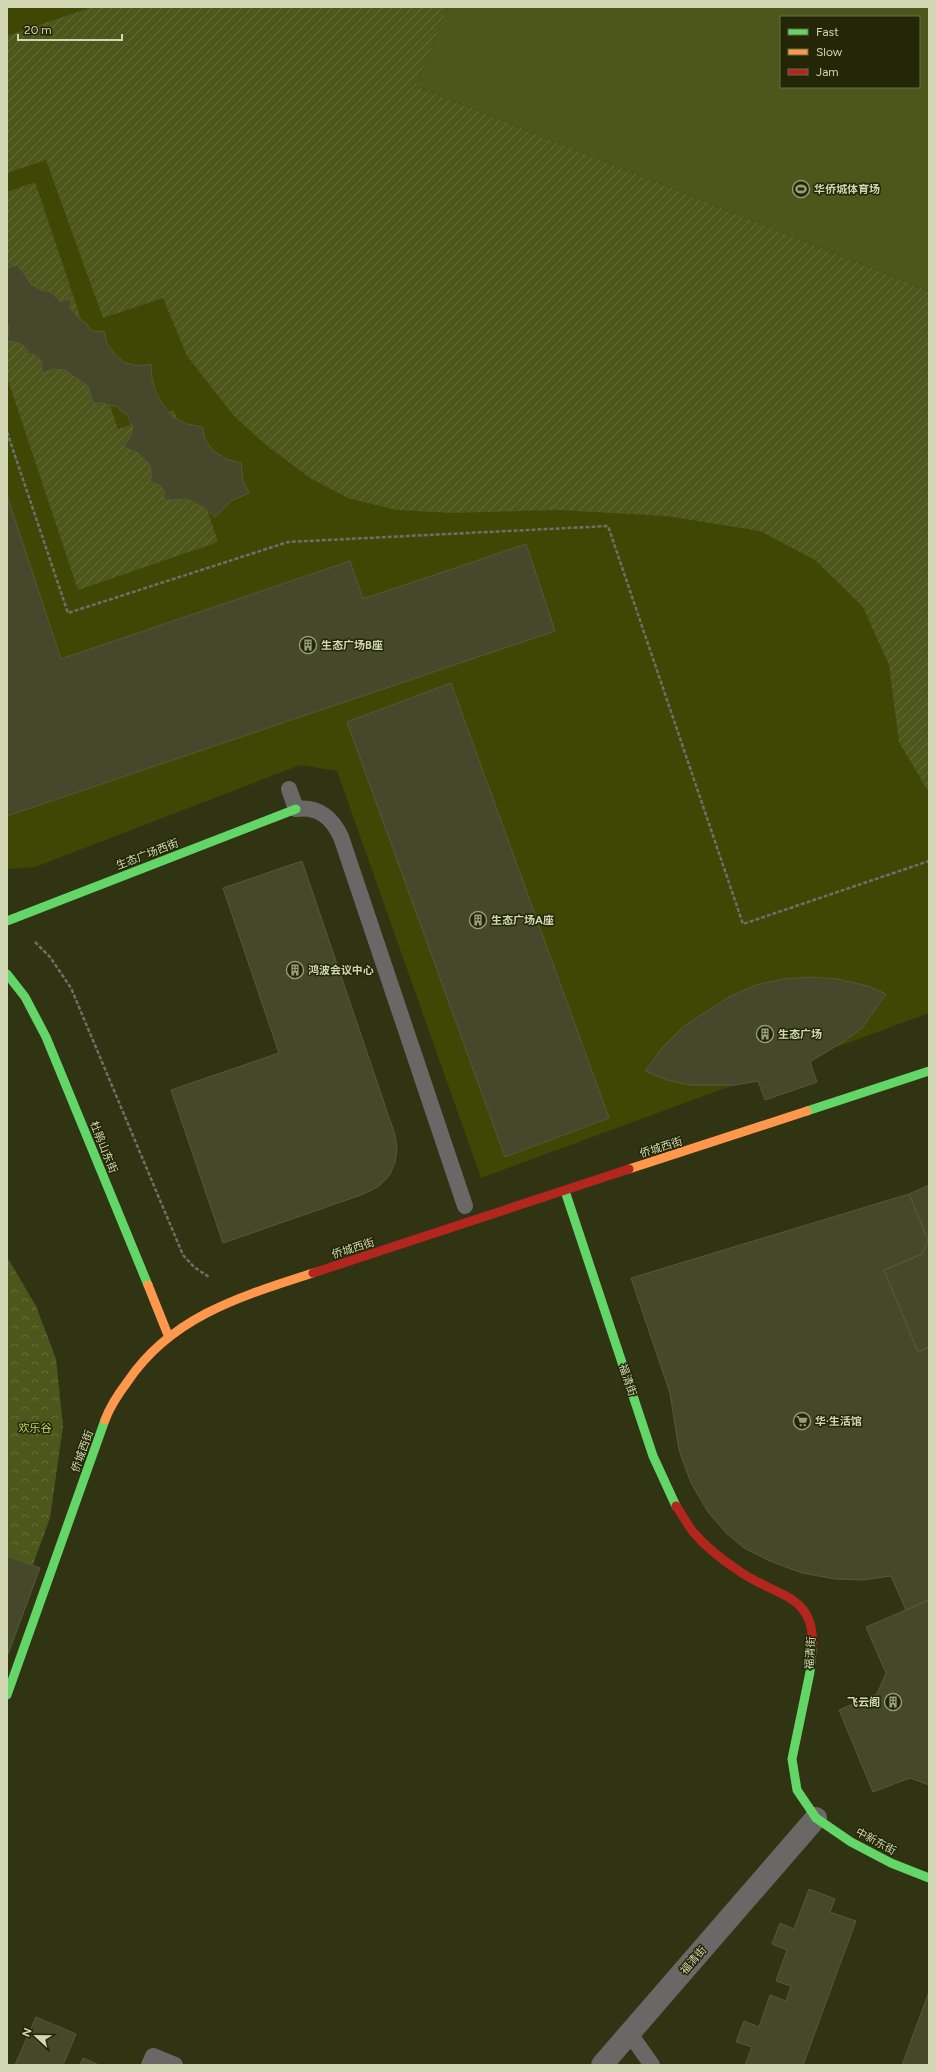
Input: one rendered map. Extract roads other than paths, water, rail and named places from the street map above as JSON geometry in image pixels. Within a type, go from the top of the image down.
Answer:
[{"type":"street","name":"生态广场西街","points":[[9,920],[296,809]]},
{"type":"street","name":"杜鹃山东街","points":[[7,974],[25,997],[46,1037],[168,1336]]},
{"type":"street","name":"侨城西街","points":[[7,1695],[108,1413],[122,1387],[137,1365],[168,1336],[201,1315],[236,1298],[929,1071]]},
{"type":"street","name":"福清街","points":[[565,1191],[654,1456],[672,1499],[693,1532],[718,1555],[743,1574],[793,1599],[809,1617],[813,1638],[810,1665],[792,1759],[797,1790],[816,1818],[602,2065]]},
{"type":"street","name":"中新东街","points":[[816,1818],[850,1842],[891,1863],[929,1878]]},
{"type":"lane","points":[[289,789],[296,809],[306,808],[324,814],[332,820],[341,837],[464,1206]]},
{"type":"lane","points":[[630,2034],[652,2065]]},
{"type":"lane","points":[[149,2065],[153,2056],[175,2065]]},
{"type":"place","name":"华侨城体育场","points":[[801,189]]},
{"type":"place","name":"生态广场B座","points":[[308,645]]},
{"type":"place","name":"生态广场A座","points":[[478,920]]},
{"type":"place","name":"鸿波会议中心","points":[[295,970]]},
{"type":"place","name":"生态广场","points":[[765,1034]]},
{"type":"place","name":"华·生活馆","points":[[802,1421]]},
{"type":"place","name":"飞云阁","points":[[893,1702]]},
{"type":"park label","name":"欢乐谷","points":[[35,1428]]}]
